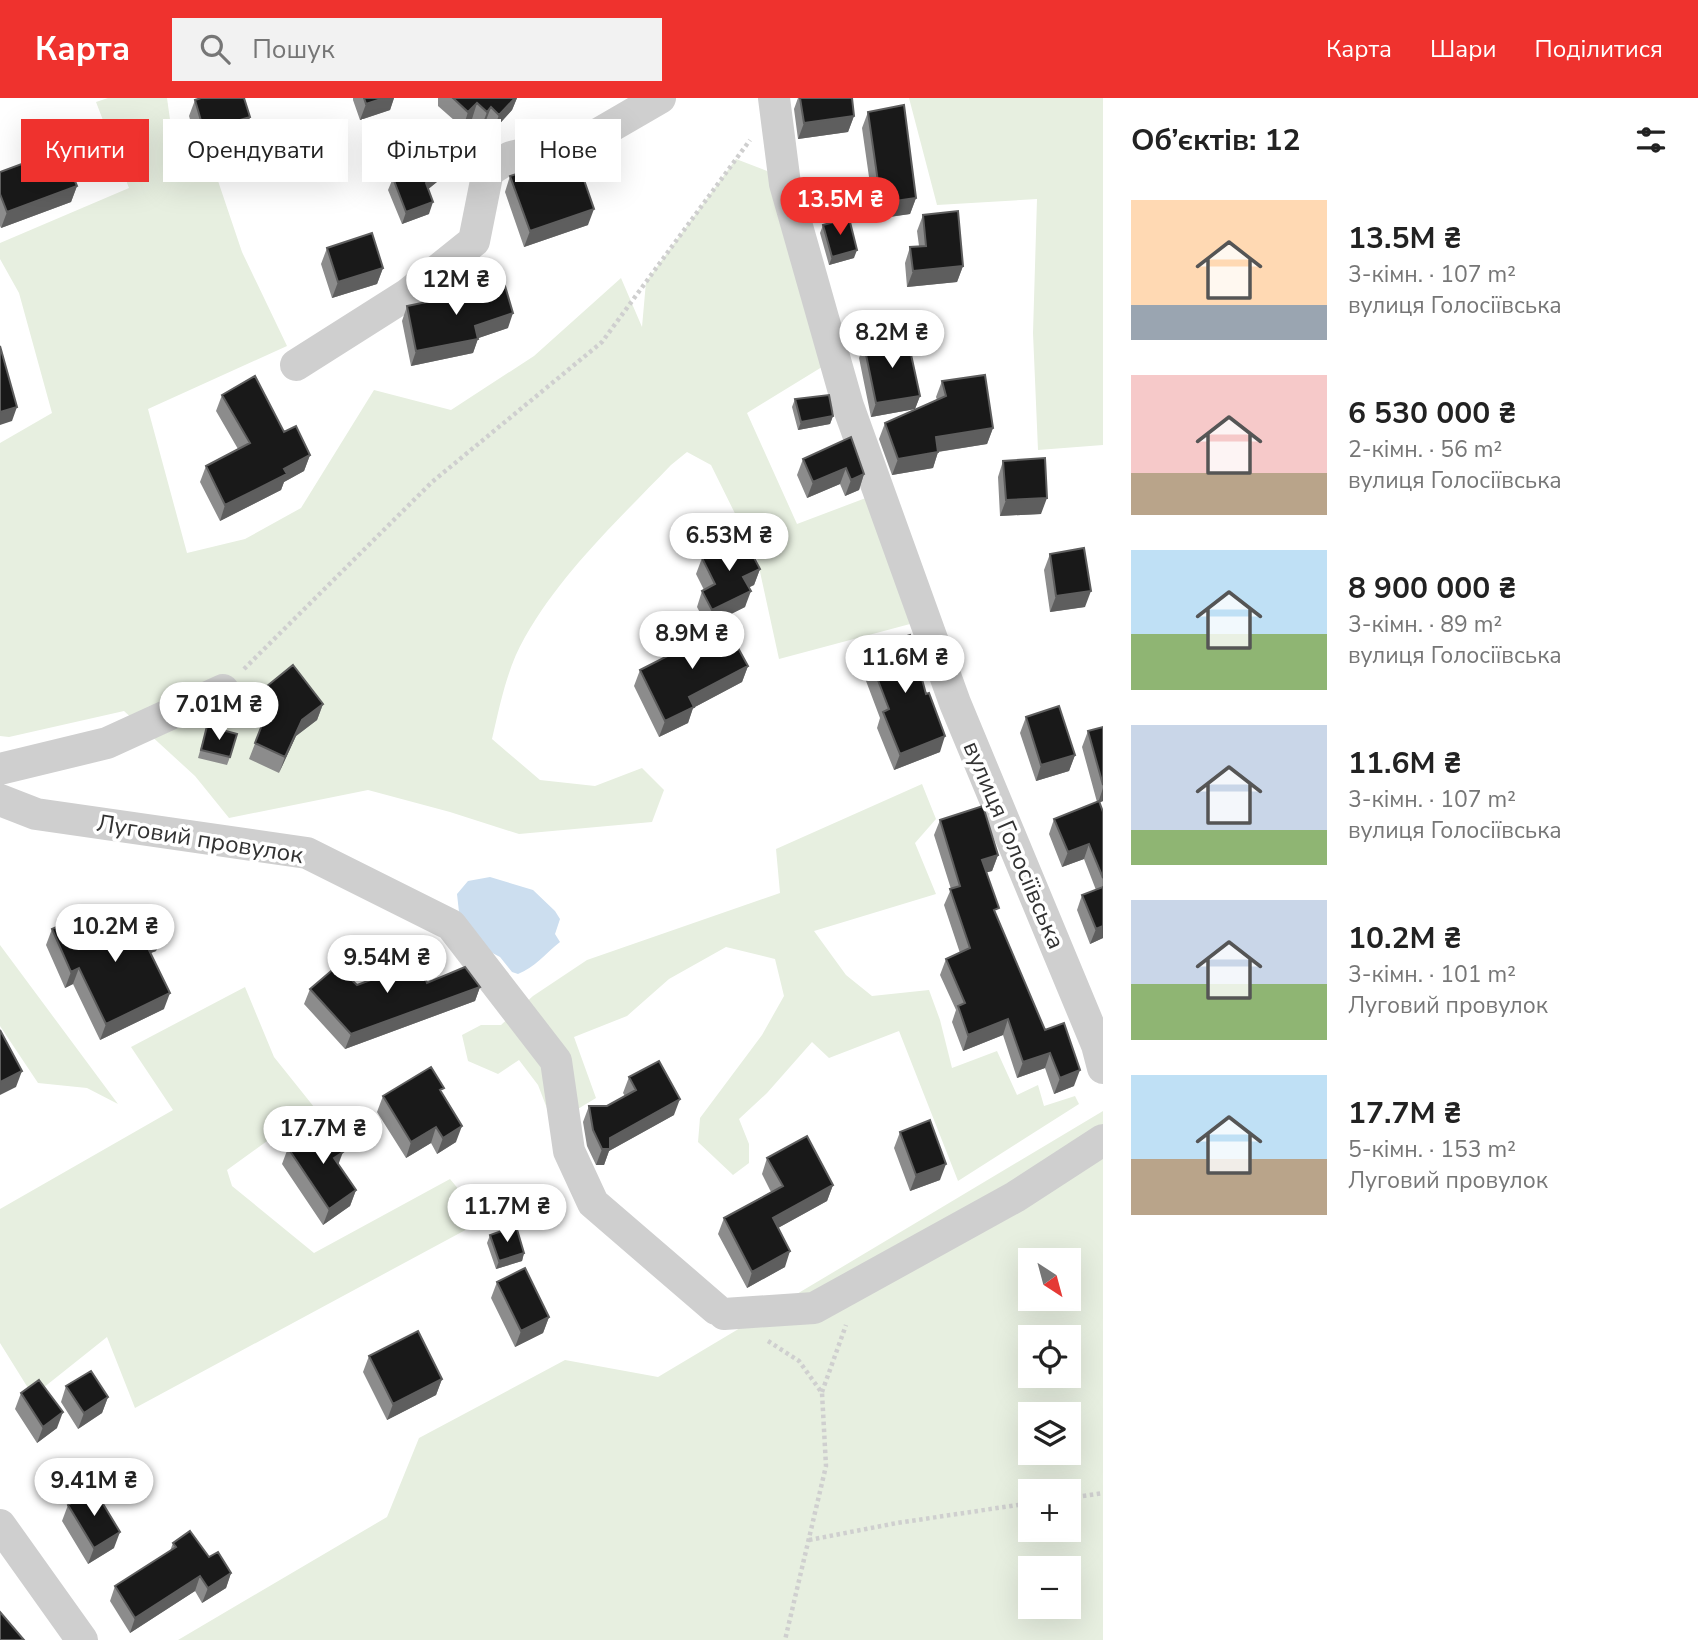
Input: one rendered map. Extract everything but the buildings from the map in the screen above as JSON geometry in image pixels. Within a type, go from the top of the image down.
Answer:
[{"type":"street","points":[[296,365],[408,294],[474,241],[488,170],[511,157],[591,138],[660,98]]},
{"type":"street","name":"вулиця Голосіївська","points":[[775,102],[785,184],[848,406],[955,703],[1097,1045],[1103,1068]]},
{"type":"street","points":[[0,769],[107,743],[223,690]]},
{"type":"street","name":"Луговий провулок","points":[[0,800],[36,814],[307,853],[451,925],[556,1061],[569,1151],[593,1203],[720,1311],[814,1308],[870,1278]]},
{"type":"street","points":[[870,1278],[1015,1197],[1103,1140]]},
{"type":"street","points":[[0,1525],[82,1640]]},
{"type":"path","points":[[223,690],[432,482],[602,342],[775,102]]},
{"type":"path","points":[[786,1640],[826,1466],[822,1393],[851,1313],[870,1278]]},
{"type":"path","points":[[766,1341],[799,1361],[822,1393]]},
{"type":"path","points":[[1081,1496],[1103,1493]]},
{"type":"path","points":[[809,1540],[897,1523],[1018,1505]]},
{"type":"green space","points":[[108,98],[167,98],[170,119],[163,119],[163,182],[218,182],[242,252],[287,346],[148,409],[187,553],[245,539],[301,508],[374,390],[451,410],[534,356],[621,278],[642,327],[646,282],[736,159],[767,171],[785,184],[835,359],[747,413],[797,524],[879,493],[925,620],[779,659],[757,558],[711,465],[687,452],[671,465],[593,546],[540,613],[513,661],[492,739],[540,780],[595,786],[642,768],[664,790],[652,822],[519,834],[368,790],[229,818],[195,776],[124,711],[9,737],[0,736],[0,443],[52,413],[19,293],[0,259],[0,243],[129,188],[127,182],[149,182],[149,119],[103,119],[96,102]]},
{"type":"green space","points":[[909,98],[1103,98],[1103,445],[1038,450],[1033,333],[1037,199],[937,205]]},
{"type":"green space","points":[[922,784],[936,819],[915,843],[936,894],[814,931],[846,975],[872,996],[929,990],[952,1068],[997,1051],[1017,1095],[1038,1085],[1044,1106],[1075,1096],[1079,1104],[958,1181],[899,1031],[829,1058],[812,1042],[767,1093],[739,1119],[749,1144],[749,1163],[733,1175],[698,1142],[700,1118],[762,1035],[784,996],[775,959],[726,947],[669,979],[627,1016],[574,1037],[596,1098],[553,1124],[538,1085],[519,1060],[498,1074],[468,1061],[462,1035],[481,1025],[501,1025],[533,996],[587,960],[780,893],[776,849]]},
{"type":"green space","points":[[0,945],[118,1104],[87,1088],[38,1083],[0,1026]]},
{"type":"green space","points":[[245,987],[274,1057],[314,1107],[227,1170],[232,1186],[314,1253],[450,1179],[484,1220],[135,1408],[107,1337],[33,1396],[0,1343],[0,1209],[173,1110],[131,1047]]},
{"type":"green space","points":[[1103,1111],[1103,1640],[178,1640],[387,1517],[419,1438],[565,1360],[658,1377]]},
{"type":"water","points":[[490,877],[533,890],[560,919],[555,934],[560,942],[535,964],[518,974],[512,972],[500,957],[481,947],[459,912],[457,894],[468,881]]}]
